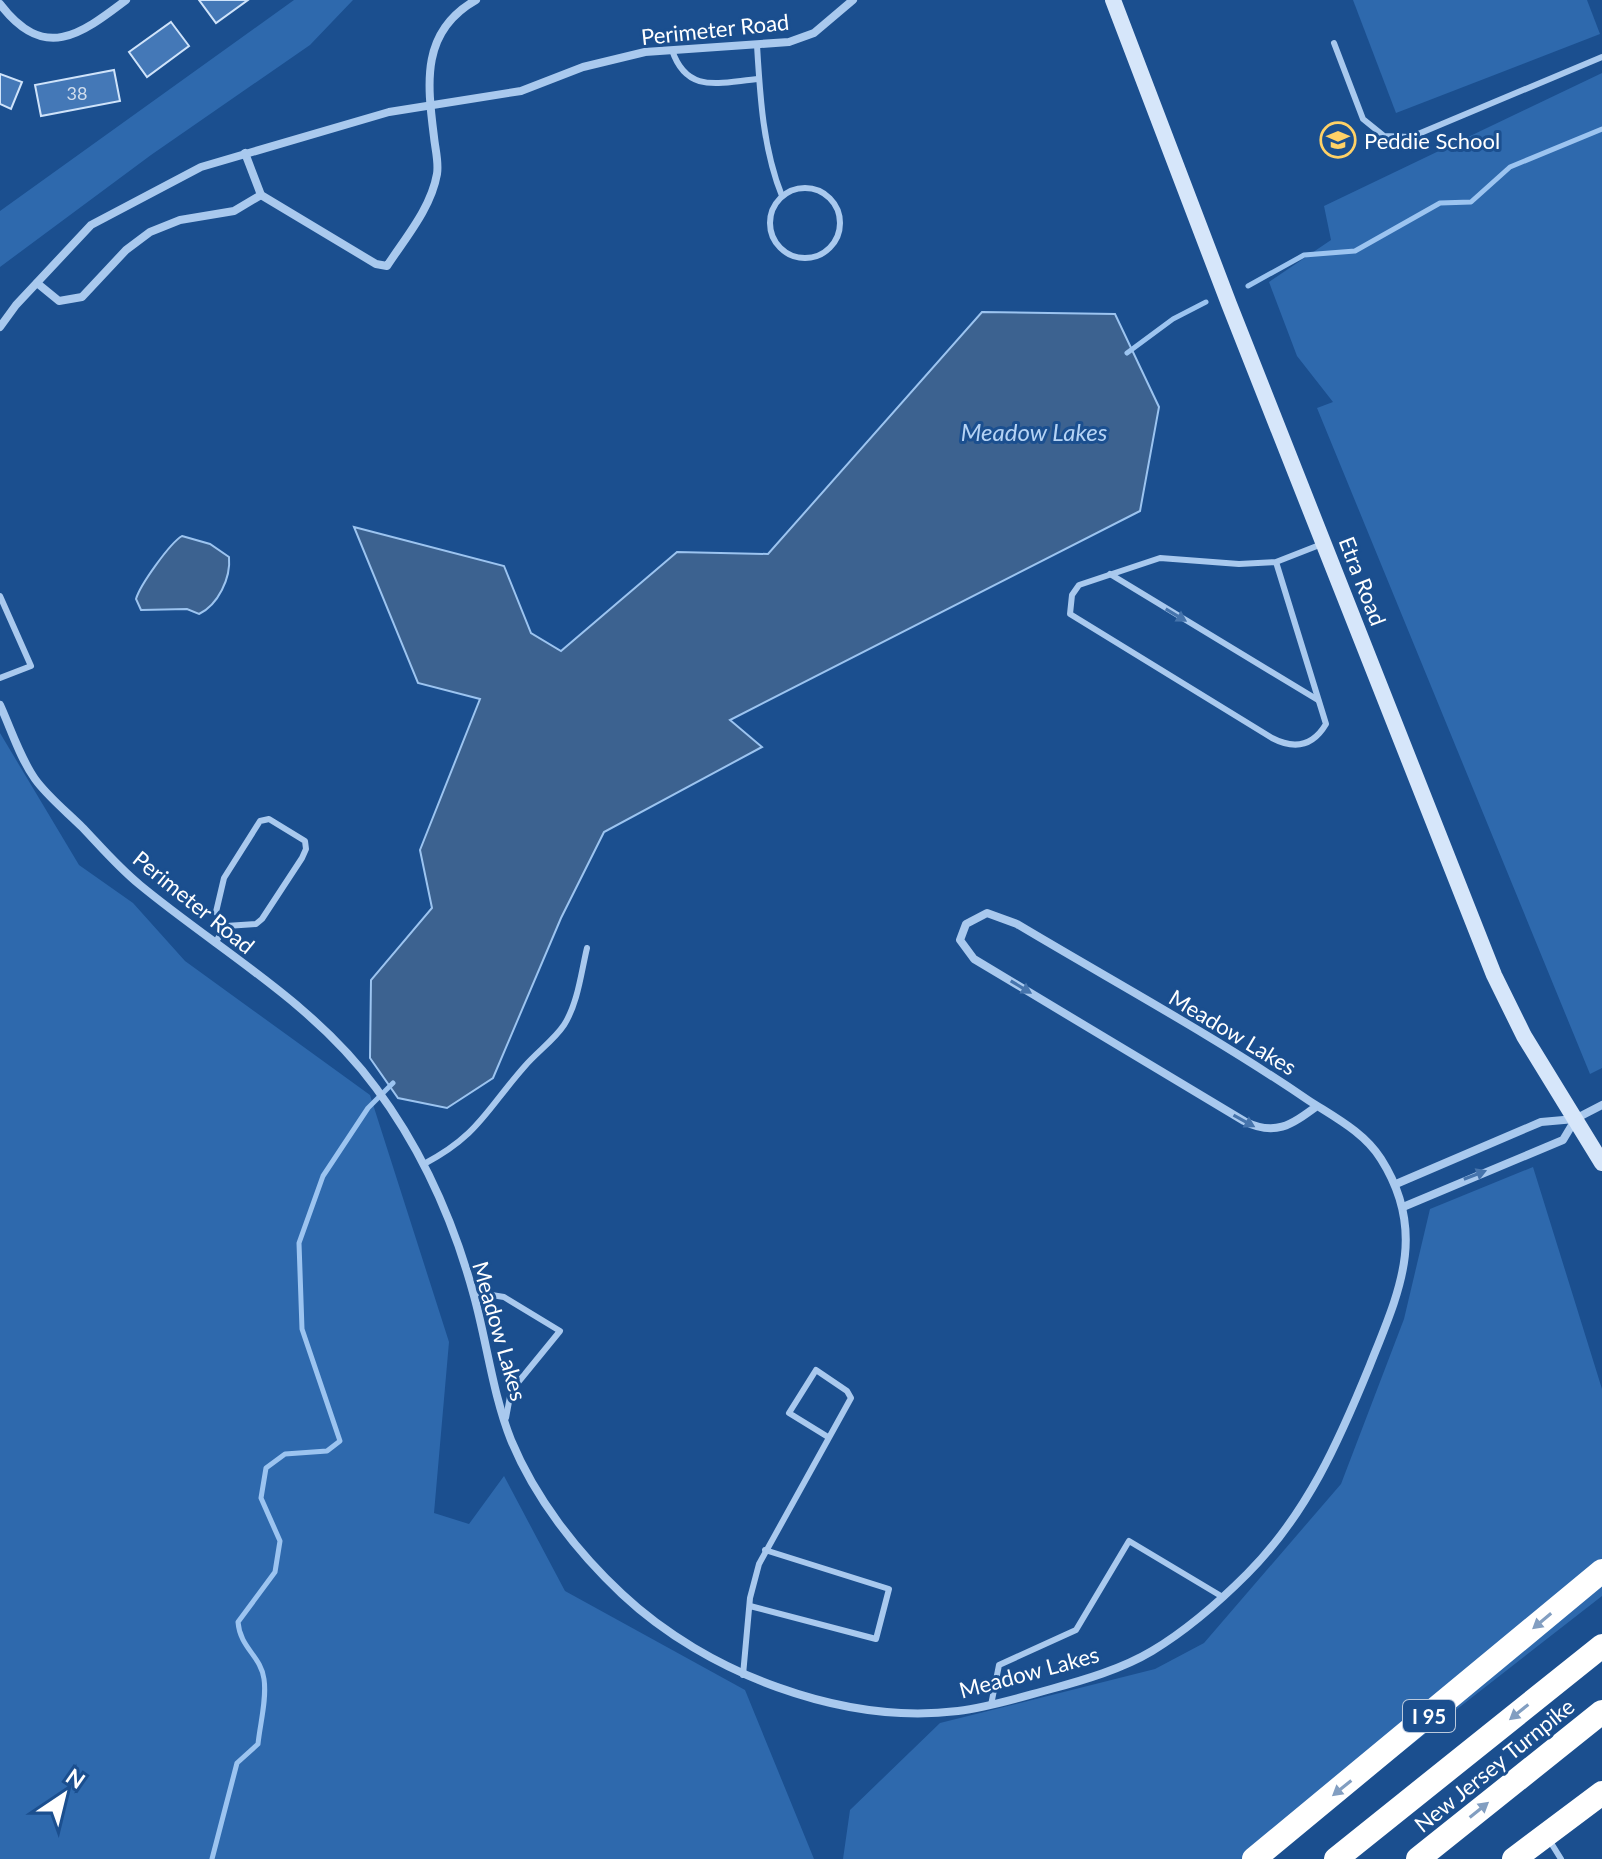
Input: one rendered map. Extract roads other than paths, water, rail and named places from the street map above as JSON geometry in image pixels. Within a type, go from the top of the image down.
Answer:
[{"type":"highway","name":"I 95","points":[[1254,1859],[1602,1571]]},
{"type":"highway","name":"New Jersey Turnpike","points":[[1336,1859],[1602,1646]]},
{"type":"highway","name":"New Jersey Turnpike","points":[[1418,1859],[1602,1712]]},
{"type":"highway","points":[[1514,1859],[1602,1793]]},
{"type":"main road","name":"Etra Road","points":[[1113,0],[1494,975],[1524,1036],[1602,1163]]},
{"type":"street","points":[[0,4],[13,21],[29,32],[62,37],[85,31],[126,0]]},
{"type":"street","points":[[245,153],[261,195],[376,264],[387,266],[421,215],[438,170],[429,78],[435,43],[452,15],[476,0]]},
{"type":"street","name":"Perimeter Road","points":[[0,327],[91,225],[201,167],[389,112],[521,91],[583,67],[645,52],[789,42],[814,33],[853,0]]},
{"type":"street","points":[[37,283],[59,301],[82,297],[126,250],[150,232],[180,220],[234,211],[261,195]]},
{"type":"street","name":"Perimeter Road","points":[[0,705],[34,778],[133,880],[304,1010],[361,1068]]},
{"type":"street","name":"Meadow Lakes","points":[[361,1068],[389,1105],[424,1164],[443,1206],[473,1292],[510,1437],[534,1482],[589,1561],[627,1599],[679,1640],[743,1675],[816,1698],[865,1708],[919,1712],[956,1711],[991,1705],[1080,1681],[1149,1653],[1221,1596],[1277,1540],[1306,1502],[1332,1455],[1403,1279],[1407,1243],[1403,1207],[1396,1184],[1375,1150],[1358,1134],[1317,1106],[996,914],[975,916],[966,924],[960,940],[974,959],[1262,1130],[1295,1122],[1317,1106]]},
{"type":"street","points":[[1396,1184],[1541,1122],[1575,1119],[1602,1105]]},
{"type":"street","points":[[1403,1207],[1563,1140],[1575,1119]]},
{"type":"lane","points":[[1334,43],[1363,119],[1384,136],[1411,137],[1602,57]]},
{"type":"lane","points":[[757,45],[772,171],[782,196]]},
{"type":"lane","points":[[672,50],[679,71],[692,81],[759,79]]},
{"type":"lane","points":[[805,188],[828,196],[836,205],[840,229],[828,249],[819,255],[797,257],[778,245],[773,236],[771,214],[782,196],[805,188]]},
{"type":"lane","points":[[1276,562],[1326,724],[1317,738],[1300,745],[1286,745],[1272,738],[1070,614],[1072,595],[1079,585],[1160,558],[1239,564],[1276,562],[1325,543]]},
{"type":"lane","points":[[1110,574],[1318,700]]},
{"type":"lane","points":[[0,596],[31,666],[0,678]]},
{"type":"lane","points":[[269,819],[305,841],[302,858],[262,919],[256,924],[226,926],[216,912],[224,878],[260,821],[269,819]]},
{"type":"lane","points":[[215,943],[226,926]]},
{"type":"lane","points":[[424,1164],[456,1147],[475,1129],[517,1075],[564,1027],[573,1006],[587,948]]},
{"type":"lane","points":[[473,1292],[504,1297],[560,1331],[511,1391],[506,1418]]},
{"type":"lane","points":[[743,1675],[750,1606],[765,1550],[851,1398],[847,1391],[816,1370],[789,1413],[828,1437]]},
{"type":"lane","points":[[991,1705],[999,1665],[1076,1630],[1129,1541],[1221,1596]]},
{"type":"lane","points":[[750,1606],[876,1639],[889,1589],[765,1550]]},
{"type":"lane","points":[[1546,1835],[1561,1859]]},
{"type":"water","name":"Meadow Lakes","points":[[982,312],[1115,314],[1159,407],[1140,511],[730,720],[762,747],[604,832],[561,918],[493,1078],[447,1108],[398,1098],[370,1058],[371,980],[432,908],[420,850],[480,699],[418,683],[354,527],[504,566],[531,633],[561,651],[677,552],[768,554]]},
{"type":"water","points":[[182,536],[210,544],[229,557],[228,574],[222,590],[212,604],[199,614],[187,609],[141,610],[136,599],[143,584],[163,555]]},
{"type":"waterway","points":[[1248,286],[1304,255],[1355,251],[1440,203],[1471,202],[1510,167],[1602,129]]},
{"type":"waterway","points":[[1127,353],[1173,319],[1206,302]]},
{"type":"waterway","points":[[212,1859],[237,1763],[258,1744],[263,1712],[265,1687],[262,1671],[242,1639],[238,1622],[275,1572],[280,1541],[261,1498],[266,1468],[285,1454],[327,1451],[340,1441],[302,1329],[299,1243],[323,1176],[368,1108],[393,1083]]},
{"type":"place","name":"Peddie School","points":[[1338,140]]}]
